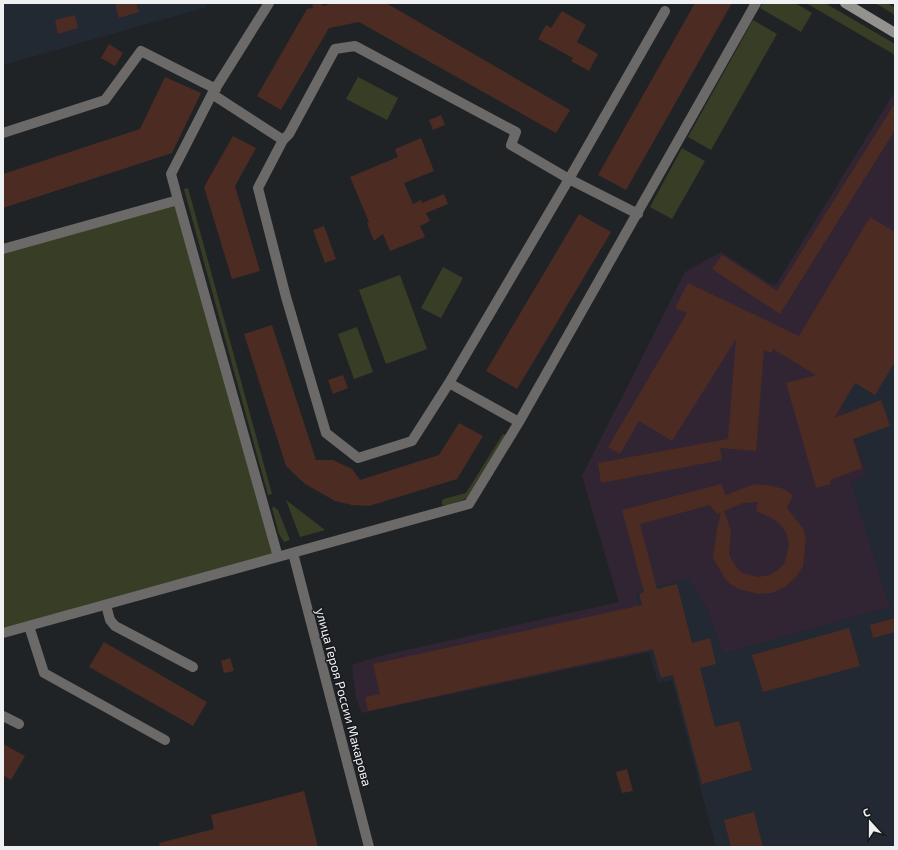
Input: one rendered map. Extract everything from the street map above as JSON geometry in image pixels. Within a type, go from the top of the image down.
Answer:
[{"type":"main road","points":[[845,3],[895,33]]},
{"type":"street","points":[[268,3],[214,91],[171,174],[278,557]]},
{"type":"street","points":[[3,633],[469,504],[519,422],[756,3]]},
{"type":"street","points":[[638,214],[569,179],[511,145],[516,132],[355,46],[335,49],[289,134],[283,140],[258,188],[286,297],[326,433],[358,458],[412,441],[450,383],[569,179],[665,11]]},
{"type":"street","points":[[3,133],[105,100],[141,51],[214,91],[283,140]]},
{"type":"street","points":[[3,249],[178,200]]},
{"type":"street","points":[[450,383],[519,422]]},
{"type":"street","name":"улица Героя России Макарова","points":[[293,553],[369,847]]},
{"type":"street","points":[[106,605],[110,620],[115,626],[192,667]]},
{"type":"street","points":[[29,626],[44,673],[165,740]]},
{"type":"street","points":[[3,716],[19,724]]},
{"type":"shaded area","points":[[3,3],[205,3],[207,7],[3,65]]},
{"type":"shaded area","points":[[895,91],[895,262],[837,388],[867,476],[851,482],[890,607],[723,654],[705,604],[649,652],[362,713],[356,698],[352,665],[380,656],[619,602],[582,476],[685,272],[721,252],[769,283],[776,285]]},
{"type":"shaded area","points":[[895,262],[895,847],[716,847],[672,680],[658,683],[649,652],[651,650],[636,592],[688,578],[705,604],[723,654],[890,607],[851,482],[867,475],[837,388]]},
{"type":"green space","points":[[763,3],[795,3],[812,13],[801,32],[760,8]]},
{"type":"green space","points":[[806,3],[825,3],[895,44],[895,55]]},
{"type":"green space","points":[[875,3],[887,3],[895,8],[895,15]]},
{"type":"green space","points":[[753,20],[777,34],[711,150],[688,137]]},
{"type":"green space","points":[[358,77],[398,98],[387,120],[346,99]]},
{"type":"green space","points":[[682,148],[705,161],[672,219],[650,207]]},
{"type":"green space","points":[[188,188],[272,494],[268,495],[184,189]]},
{"type":"green space","points":[[175,203],[275,554],[3,632],[3,252]]},
{"type":"green space","points":[[443,267],[463,278],[441,318],[421,308]]},
{"type":"green space","points":[[400,275],[427,349],[386,364],[359,290]]},
{"type":"green space","points":[[357,327],[373,372],[354,379],[338,334]]},
{"type":"green space","points":[[503,434],[506,435],[468,498],[448,505],[442,505],[442,501],[444,499],[466,493]]},
{"type":"green space","points":[[286,500],[325,530],[300,537]]},
{"type":"green space","points":[[274,507],[278,510],[290,540],[284,542],[279,534],[272,508]]},
{"type":"building","points":[[115,3],[136,3],[139,12],[119,18]]},
{"type":"building","points":[[319,3],[323,6],[334,3],[386,3],[570,110],[556,133],[359,22],[329,28],[281,110],[257,96],[307,9],[313,8],[312,5]]},
{"type":"building","points":[[695,3],[732,3],[626,190],[598,175]]},
{"type":"building","points":[[562,11],[586,25],[577,42],[598,54],[589,71],[571,61],[573,58],[538,39],[546,25],[551,28]]},
{"type":"building","points":[[75,15],[78,28],[58,34],[55,20]]},
{"type":"building","points":[[109,44],[123,53],[115,66],[101,58]]},
{"type":"building","points":[[165,77],[201,93],[172,153],[3,208],[3,174],[140,129]]},
{"type":"building","points":[[895,103],[895,130],[780,314],[712,269],[722,255],[777,291]]},
{"type":"building","points":[[441,115],[445,125],[433,130],[429,120]]},
{"type":"building","points":[[233,136],[256,148],[235,186],[260,271],[232,279],[204,187]]},
{"type":"building","points":[[421,138],[434,171],[404,183],[413,204],[421,200],[422,203],[444,194],[448,204],[426,213],[430,221],[420,226],[425,237],[390,251],[383,234],[374,241],[367,223],[369,222],[350,177],[398,157],[395,149]]},
{"type":"building","points":[[579,214],[611,232],[517,389],[486,371]]},
{"type":"building","points":[[870,217],[895,232],[895,362],[875,395],[855,383],[834,418],[881,400],[890,426],[853,439],[862,468],[830,480],[831,484],[816,488],[786,383],[816,375],[773,349],[771,353],[764,350],[756,451],[720,448],[722,460],[601,483],[598,463],[728,439],[736,339],[672,441],[639,421],[620,454],[608,447],[687,313],[675,308],[688,283],[799,336]]},
{"type":"building","points":[[324,226],[336,259],[325,263],[313,230]]},
{"type":"building","points":[[272,325],[316,460],[333,460],[352,469],[360,480],[439,455],[459,423],[483,436],[457,479],[369,506],[352,505],[335,501],[305,484],[286,466],[244,334]]},
{"type":"building","points":[[343,375],[348,388],[333,394],[328,380]]},
{"type":"building","points":[[721,484],[726,495],[754,484],[784,489],[793,495],[787,508],[804,530],[806,540],[803,566],[796,577],[785,587],[772,593],[759,594],[739,589],[730,584],[724,577],[713,558],[717,528],[721,513],[717,514],[710,505],[640,524],[657,589],[677,584],[692,643],[710,638],[716,664],[700,668],[715,727],[739,721],[752,770],[702,784],[673,675],[661,678],[653,649],[368,711],[365,697],[380,694],[373,664],[642,605],[639,594],[644,592],[622,510]],"holes":[[[758,502],[756,511],[772,518],[780,524],[786,532],[789,544],[785,562],[779,569],[770,575],[758,577],[742,573],[734,564],[729,554],[731,531],[724,511],[743,503]]]},
{"type":"building","points":[[895,618],[895,632],[873,638],[870,625]]},
{"type":"building","points":[[849,628],[860,666],[763,692],[752,655]]},
{"type":"building","points":[[104,642],[207,702],[193,726],[89,667]]},
{"type":"building","points":[[230,658],[234,671],[224,673],[221,661]]},
{"type":"building","points":[[3,744],[25,756],[11,780],[3,775]]},
{"type":"building","points":[[627,769],[633,791],[622,793],[616,772]]},
{"type":"building","points":[[304,791],[318,847],[160,847],[159,843],[214,829],[211,815]]},
{"type":"building","points":[[754,812],[763,847],[731,847],[724,820]]}]
